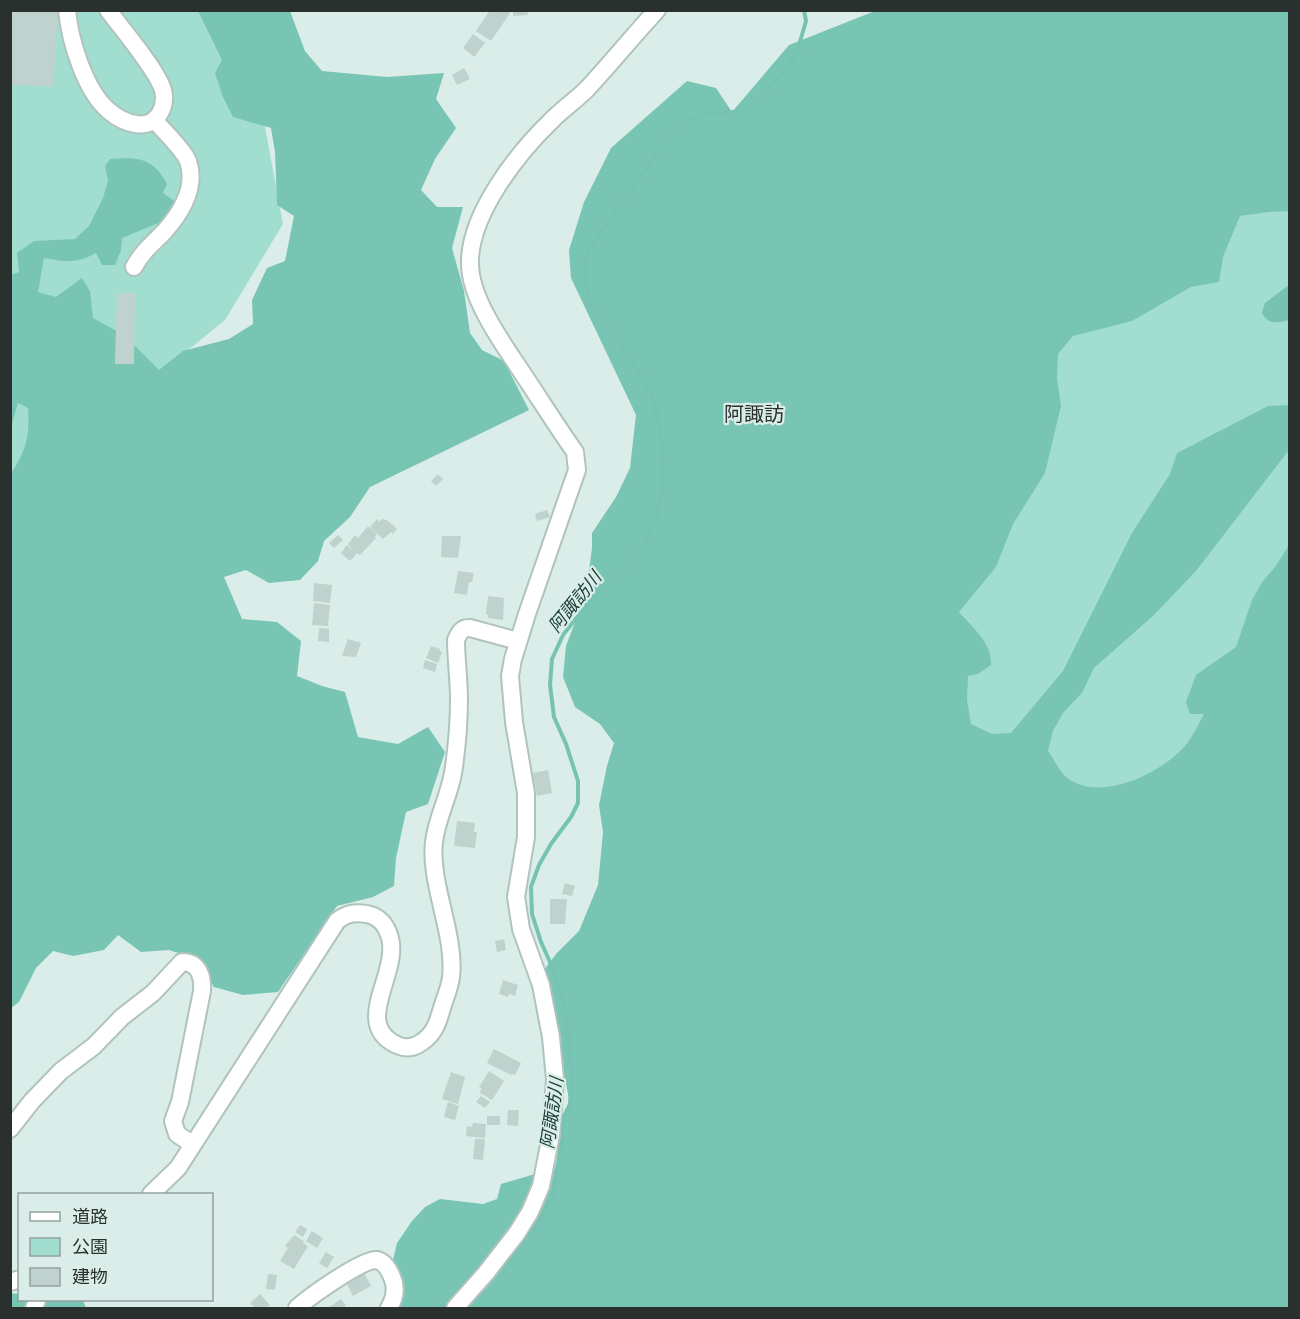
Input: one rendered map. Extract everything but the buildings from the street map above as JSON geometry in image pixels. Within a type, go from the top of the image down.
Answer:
[{"type":"street","points":[[67,10],[83,76],[106,110],[134,124],[147,124],[155,121],[164,102],[163,90],[155,74],[108,10]]},
{"type":"street","points":[[455,1308],[505,1249],[530,1212],[541,1186],[547,1162],[555,1107],[555,1079],[551,1037],[540,985],[521,929],[516,897],[526,837],[526,793],[514,722],[510,676],[518,641],[577,470],[575,452],[502,341],[476,292],[470,262],[471,252],[480,220],[519,156],[550,122],[585,90],[657,10]]},
{"type":"street","points":[[134,267],[141,253],[177,217],[189,191],[187,160],[155,121]]},
{"type":"street","points":[[152,1193],[178,1168],[337,921],[345,914],[372,915],[381,920],[391,938],[390,961],[376,1011],[376,1024],[381,1034],[402,1047],[412,1048],[433,1034],[451,979],[452,958],[435,863],[434,843],[439,818],[447,801],[456,750],[459,699],[456,640],[459,632],[470,627],[518,641]]},
{"type":"street","points":[[10,1129],[60,1071],[94,1046],[122,1017],[153,993],[182,962],[187,962],[199,970],[202,978],[202,991],[180,1102],[174,1121],[177,1134],[192,1144]]},
{"type":"street","points":[[297,1308],[318,1291],[367,1261],[378,1260],[386,1265],[394,1282],[396,1292],[389,1308]]},
{"type":"green space","points":[[11,11],[211,11],[260,100],[283,224],[225,320],[11,494]]},
{"type":"green space","points":[[1289,11],[1289,1308],[655,625]]},
{"type":"shaded area","points":[[198,11],[290,11],[305,51],[322,71],[387,77],[444,73],[436,99],[456,128],[435,159],[421,190],[437,207],[463,207],[452,248],[464,291],[470,333],[482,350],[504,361],[529,410],[370,487],[350,517],[324,541],[318,561],[300,580],[269,583],[246,570],[224,577],[242,619],[277,622],[301,641],[297,676],[345,692],[358,737],[398,744],[428,727],[445,752],[428,804],[406,812],[396,858],[394,886],[373,897],[337,906],[278,992],[243,995],[214,987],[197,959],[169,950],[141,952],[118,935],[104,950],[73,956],[53,951],[36,968],[19,1002],[11,1008],[10,475],[26,443],[28,408],[18,403],[11,427],[10,275],[19,272],[17,253],[34,241],[75,239],[89,226],[103,198],[108,181],[105,166],[110,159],[136,159],[156,168],[167,184],[163,193],[177,203],[166,220],[122,238],[121,250],[115,265],[102,265],[96,253],[71,261],[44,258],[38,292],[56,297],[82,278],[90,291],[93,318],[124,335],[159,370],[183,351],[229,339],[253,324],[252,300],[267,268],[285,261],[294,216],[277,205],[275,152],[271,128],[233,117],[215,73],[222,60]]},
{"type":"shaded area","points":[[875,11],[1289,11],[1289,211],[1240,216],[1223,257],[1219,282],[1191,287],[1132,321],[1073,336],[1058,354],[1057,378],[1061,406],[1045,473],[1013,524],[996,567],[959,612],[981,636],[991,657],[991,665],[978,674],[968,676],[967,700],[971,724],[992,734],[1011,733],[1063,671],[1132,533],[1170,474],[1177,453],[1268,406],[1289,405],[1289,450],[1196,571],[1154,615],[1094,668],[1082,693],[1063,713],[1053,731],[1048,751],[1067,778],[1084,786],[1099,787],[1115,786],[1131,781],[1162,766],[1175,756],[1193,735],[1204,714],[1190,714],[1186,702],[1196,675],[1236,647],[1252,600],[1289,545],[1289,1308],[382,1308],[397,1243],[412,1221],[425,1207],[440,1199],[483,1204],[497,1199],[501,1184],[555,1168],[569,1099],[544,970],[579,931],[598,885],[603,832],[599,805],[614,743],[600,724],[575,707],[563,677],[566,646],[586,593],[592,533],[616,497],[630,468],[636,415],[571,278],[569,250],[584,202],[611,148],[687,81],[716,88],[732,112],[789,45]]},
{"type":"shaded area","points":[[1289,285],[1289,320],[1277,322],[1267,320],[1262,313],[1265,303]]},
{"type":"shaded area","points":[[10,1293],[18,1294],[18,1301],[83,1301],[86,1308],[11,1308]]},
{"type":"waterway","name":"阿諏訪川","points":[[503,1264],[537,1224],[553,1196],[559,1166],[564,1116],[570,1104],[572,1075],[565,1010],[554,971],[532,914],[531,887],[539,865],[578,803],[578,781],[554,717],[550,685],[552,659],[563,635],[592,598],[645,544],[657,515],[663,490],[661,435],[653,398],[612,330],[591,308],[585,281],[585,262],[590,248],[670,135],[683,121],[701,115],[743,111],[763,96],[784,73],[797,52],[806,21],[804,10]]},
{"type":"waterway","name":"阿諏訪川","points":[[441,1308],[484,1263]]},
{"type":"district","name":"阿諏訪","points":[[754,414]]}]
